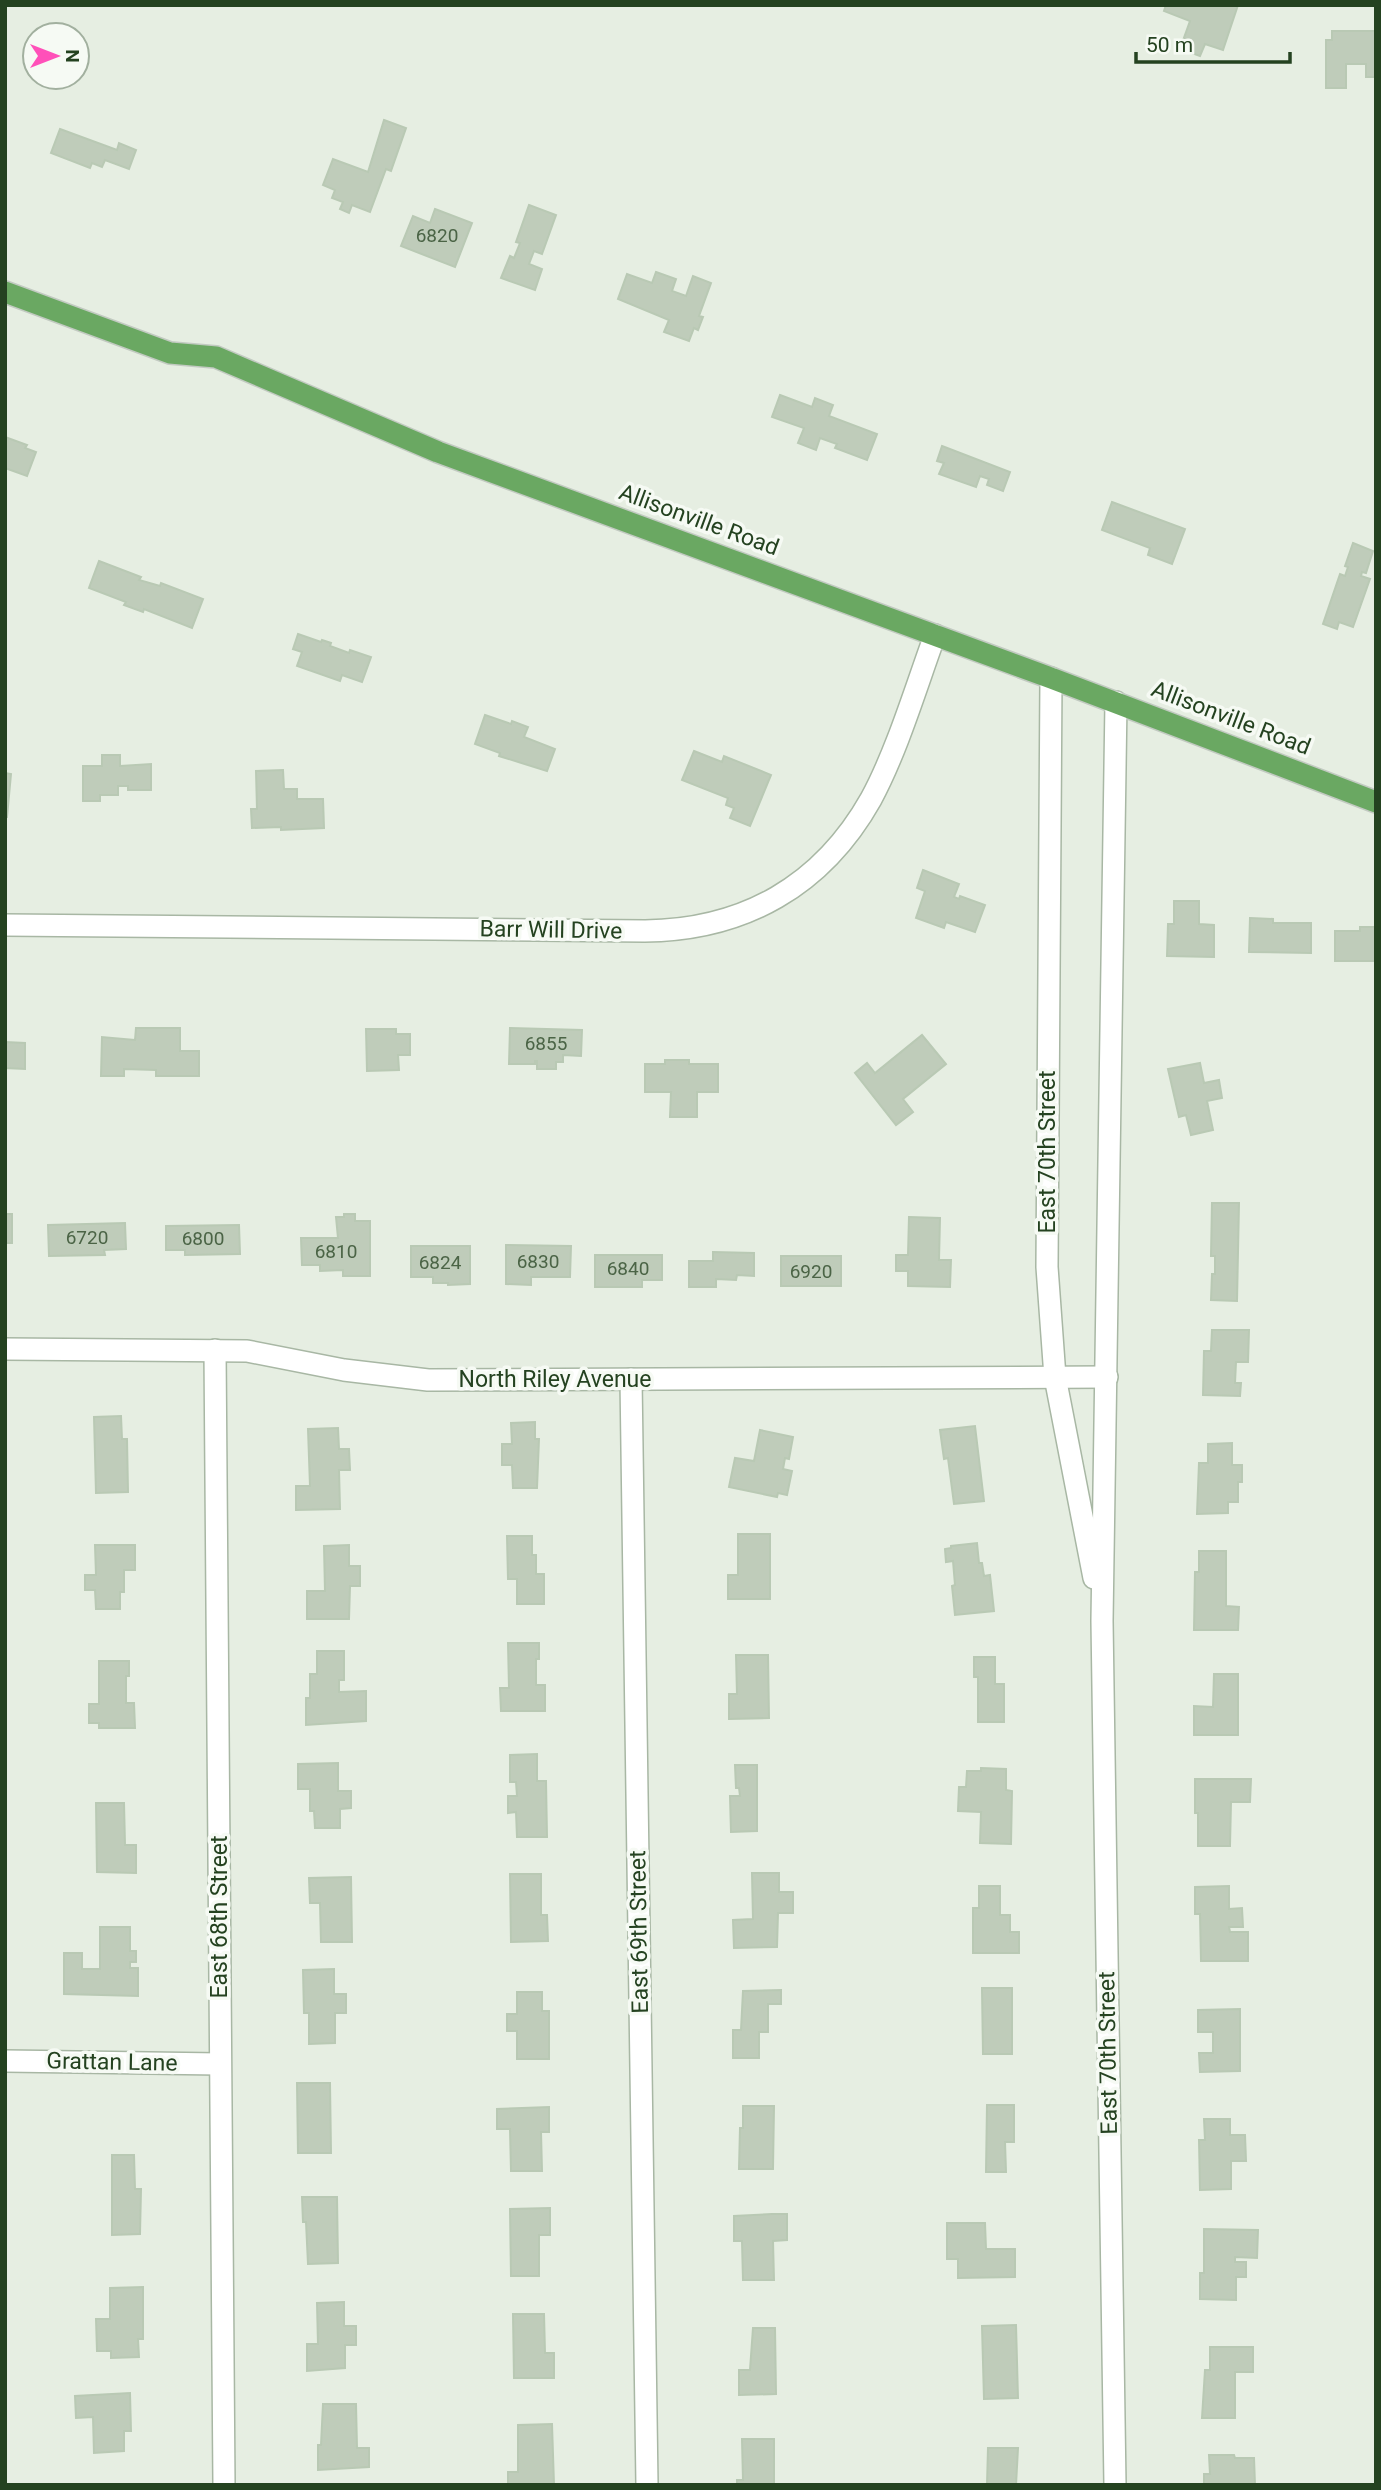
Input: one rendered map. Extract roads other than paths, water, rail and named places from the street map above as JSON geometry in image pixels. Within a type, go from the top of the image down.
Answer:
[{"type":"main road","name":"Allisonville Road","points":[[5,292],[170,353],[216,357],[438,452],[1116,702],[1376,802]]},
{"type":"street","name":"Barr Will Drive","points":[[5,925],[645,931],[683,930],[720,922],[756,909],[790,890],[819,867],[845,839],[871,799],[883,774],[935,635]]},
{"type":"street","name":"East 70th Street","points":[[1051,678],[1046,1230],[1055,1377],[1102,1621]]},
{"type":"street","name":"East 70th Street","points":[[1115,2485],[1102,1621],[1116,702]]},
{"type":"street","name":"North Riley Avenue","points":[[5,1349],[215,1350],[261,1353],[344,1370],[428,1380],[1107,1377]]},
{"type":"street","name":"East 68th Street","points":[[215,1350],[225,2485]]},
{"type":"street","name":"East 69th Street","points":[[631,1379],[647,2485]]},
{"type":"street","name":"Grattan Lane","points":[[5,2061],[220,2064]]}]
